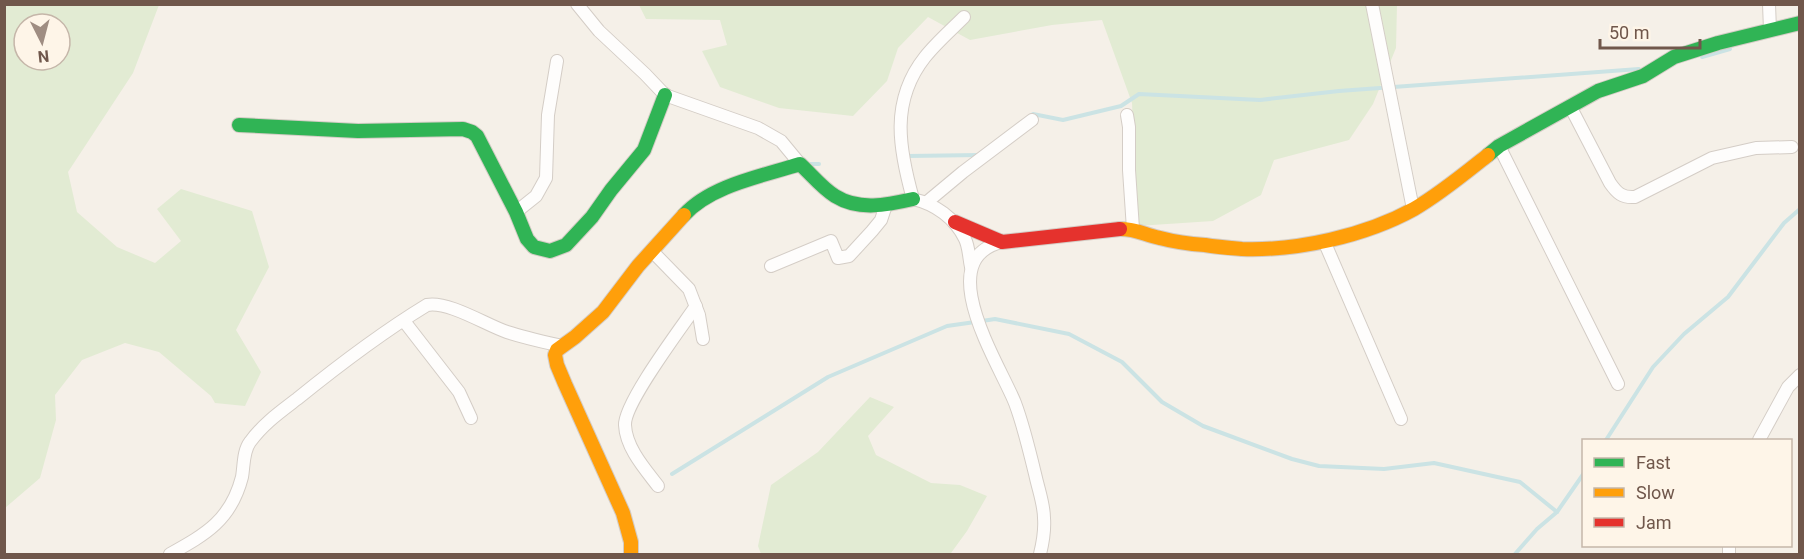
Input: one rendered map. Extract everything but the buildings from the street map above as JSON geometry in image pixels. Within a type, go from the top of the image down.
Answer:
[{"type":"street","points":[[577,4],[599,31],[665,95],[758,128],[781,141],[800,164],[833,195],[846,202],[862,206],[886,205],[913,199],[927,202],[955,222],[1002,242]]},
{"type":"street","points":[[1372,4],[1413,209]]},
{"type":"street","points":[[1769,4],[1770,30]]},
{"type":"street","points":[[913,199],[900,135],[902,104],[907,87],[920,64],[964,17]]},
{"type":"street","points":[[971,267],[975,257],[992,244],[1106,230],[1133,230],[1158,238],[1243,249],[1285,247],[1324,241],[1380,225],[1413,209],[1442,190],[1499,146],[1598,91],[1643,76],[1674,57],[1800,23]]},
{"type":"street","points":[[516,212],[536,196],[546,177],[548,115],[557,61]]},
{"type":"street","points":[[239,125],[358,131],[463,129],[472,132],[477,136],[516,212],[527,239],[534,248],[550,251],[566,245],[592,217],[644,150],[665,95]]},
{"type":"street","points":[[1570,106],[1610,183],[1624,198],[1635,198],[1712,158],[1756,148],[1792,147]]},
{"type":"street","points":[[1127,115],[1133,230]]},
{"type":"street","points":[[927,202],[1032,120]]},
{"type":"street","points":[[1499,146],[1618,384]]},
{"type":"street","points":[[631,555],[623,515],[557,365],[555,355],[562,346],[603,312],[638,266],[691,207],[719,189],[800,164]]},
{"type":"street","points":[[771,266],[831,242],[838,258],[849,256],[881,220],[886,205]]},
{"type":"street","points":[[955,222],[966,240],[977,322],[1015,403],[1030,451],[1044,517],[1044,537],[1040,555]]},
{"type":"street","points":[[1324,241],[1401,419]]},
{"type":"street","points":[[652,251],[689,289],[702,327],[703,339]]},
{"type":"street","points":[[170,555],[219,522],[228,511],[236,498],[248,445],[270,420],[326,374],[427,305],[435,304],[528,339],[562,346]]},
{"type":"street","points":[[658,486],[642,466],[629,441],[625,425],[628,411],[641,388],[696,306]]},
{"type":"street","points":[[404,321],[459,392],[471,418]]},
{"type":"street","points":[[1760,439],[1788,387],[1800,375]]},
{"type":"green space","points":[[5,4],[159,5],[133,73],[68,172],[77,212],[117,247],[155,263],[181,241],[157,209],[181,189],[252,211],[269,267],[236,330],[261,372],[245,406],[215,403],[211,396],[159,352],[125,343],[82,360],[55,395],[56,420],[40,478],[5,508]]},
{"type":"green space","points":[[639,5],[1397,5],[1396,48],[1373,104],[1349,140],[1274,160],[1261,195],[1213,221],[1137,226],[1132,103],[1102,20],[1052,25],[970,40],[928,17],[898,48],[887,81],[853,116],[779,108],[720,87],[702,51],[727,45],[720,20],[646,19]]},
{"type":"green space","points":[[870,397],[894,407],[868,436],[876,455],[931,483],[960,485],[987,496],[952,554],[761,554],[758,546],[771,485],[818,452]]},
{"type":"waterway","points":[[1702,57],[1730,49]]},
{"type":"waterway","points":[[1029,117],[1033,114],[1063,120],[1121,106],[1139,94],[1260,100],[1339,91],[1639,69]]},
{"type":"waterway","points":[[908,156],[980,155]]},
{"type":"waterway","points":[[808,164],[819,164]]},
{"type":"waterway","points":[[1607,439],[1653,367],[1684,334],[1728,297],[1784,223],[1800,209]]},
{"type":"waterway","points":[[982,321],[995,319],[1069,334],[1122,362],[1162,402],[1203,426],[1292,459],[1319,466],[1384,469],[1434,463],[1520,482],[1557,512]]},
{"type":"waterway","points":[[672,474],[828,377],[947,326],[975,322]]},
{"type":"waterway","points":[[1515,554],[1537,529],[1557,512],[1582,476]]},
{"type":"traffic: fast","points":[[1488,155],[1499,146],[1598,91],[1643,76],[1674,57],[1718,43],[1800,23]]},
{"type":"traffic: fast","points":[[239,125],[358,131],[463,129],[472,132],[477,136],[516,212],[527,239],[534,247],[550,251],[566,245],[592,217],[644,150],[665,95]]},
{"type":"traffic: fast","points":[[684,215],[708,196],[723,189],[800,164],[830,193],[844,201],[863,205],[883,205],[913,199]]},
{"type":"traffic: slow","points":[[1120,229],[1177,242],[1242,249],[1285,247],[1330,240],[1374,227],[1414,209],[1488,155]]},
{"type":"traffic: slow","points":[[631,554],[631,542],[623,513],[565,384],[555,355],[557,350],[603,312],[638,266],[684,215]]},
{"type":"traffic: jam","points":[[955,222],[1002,242],[1120,229]]}]
